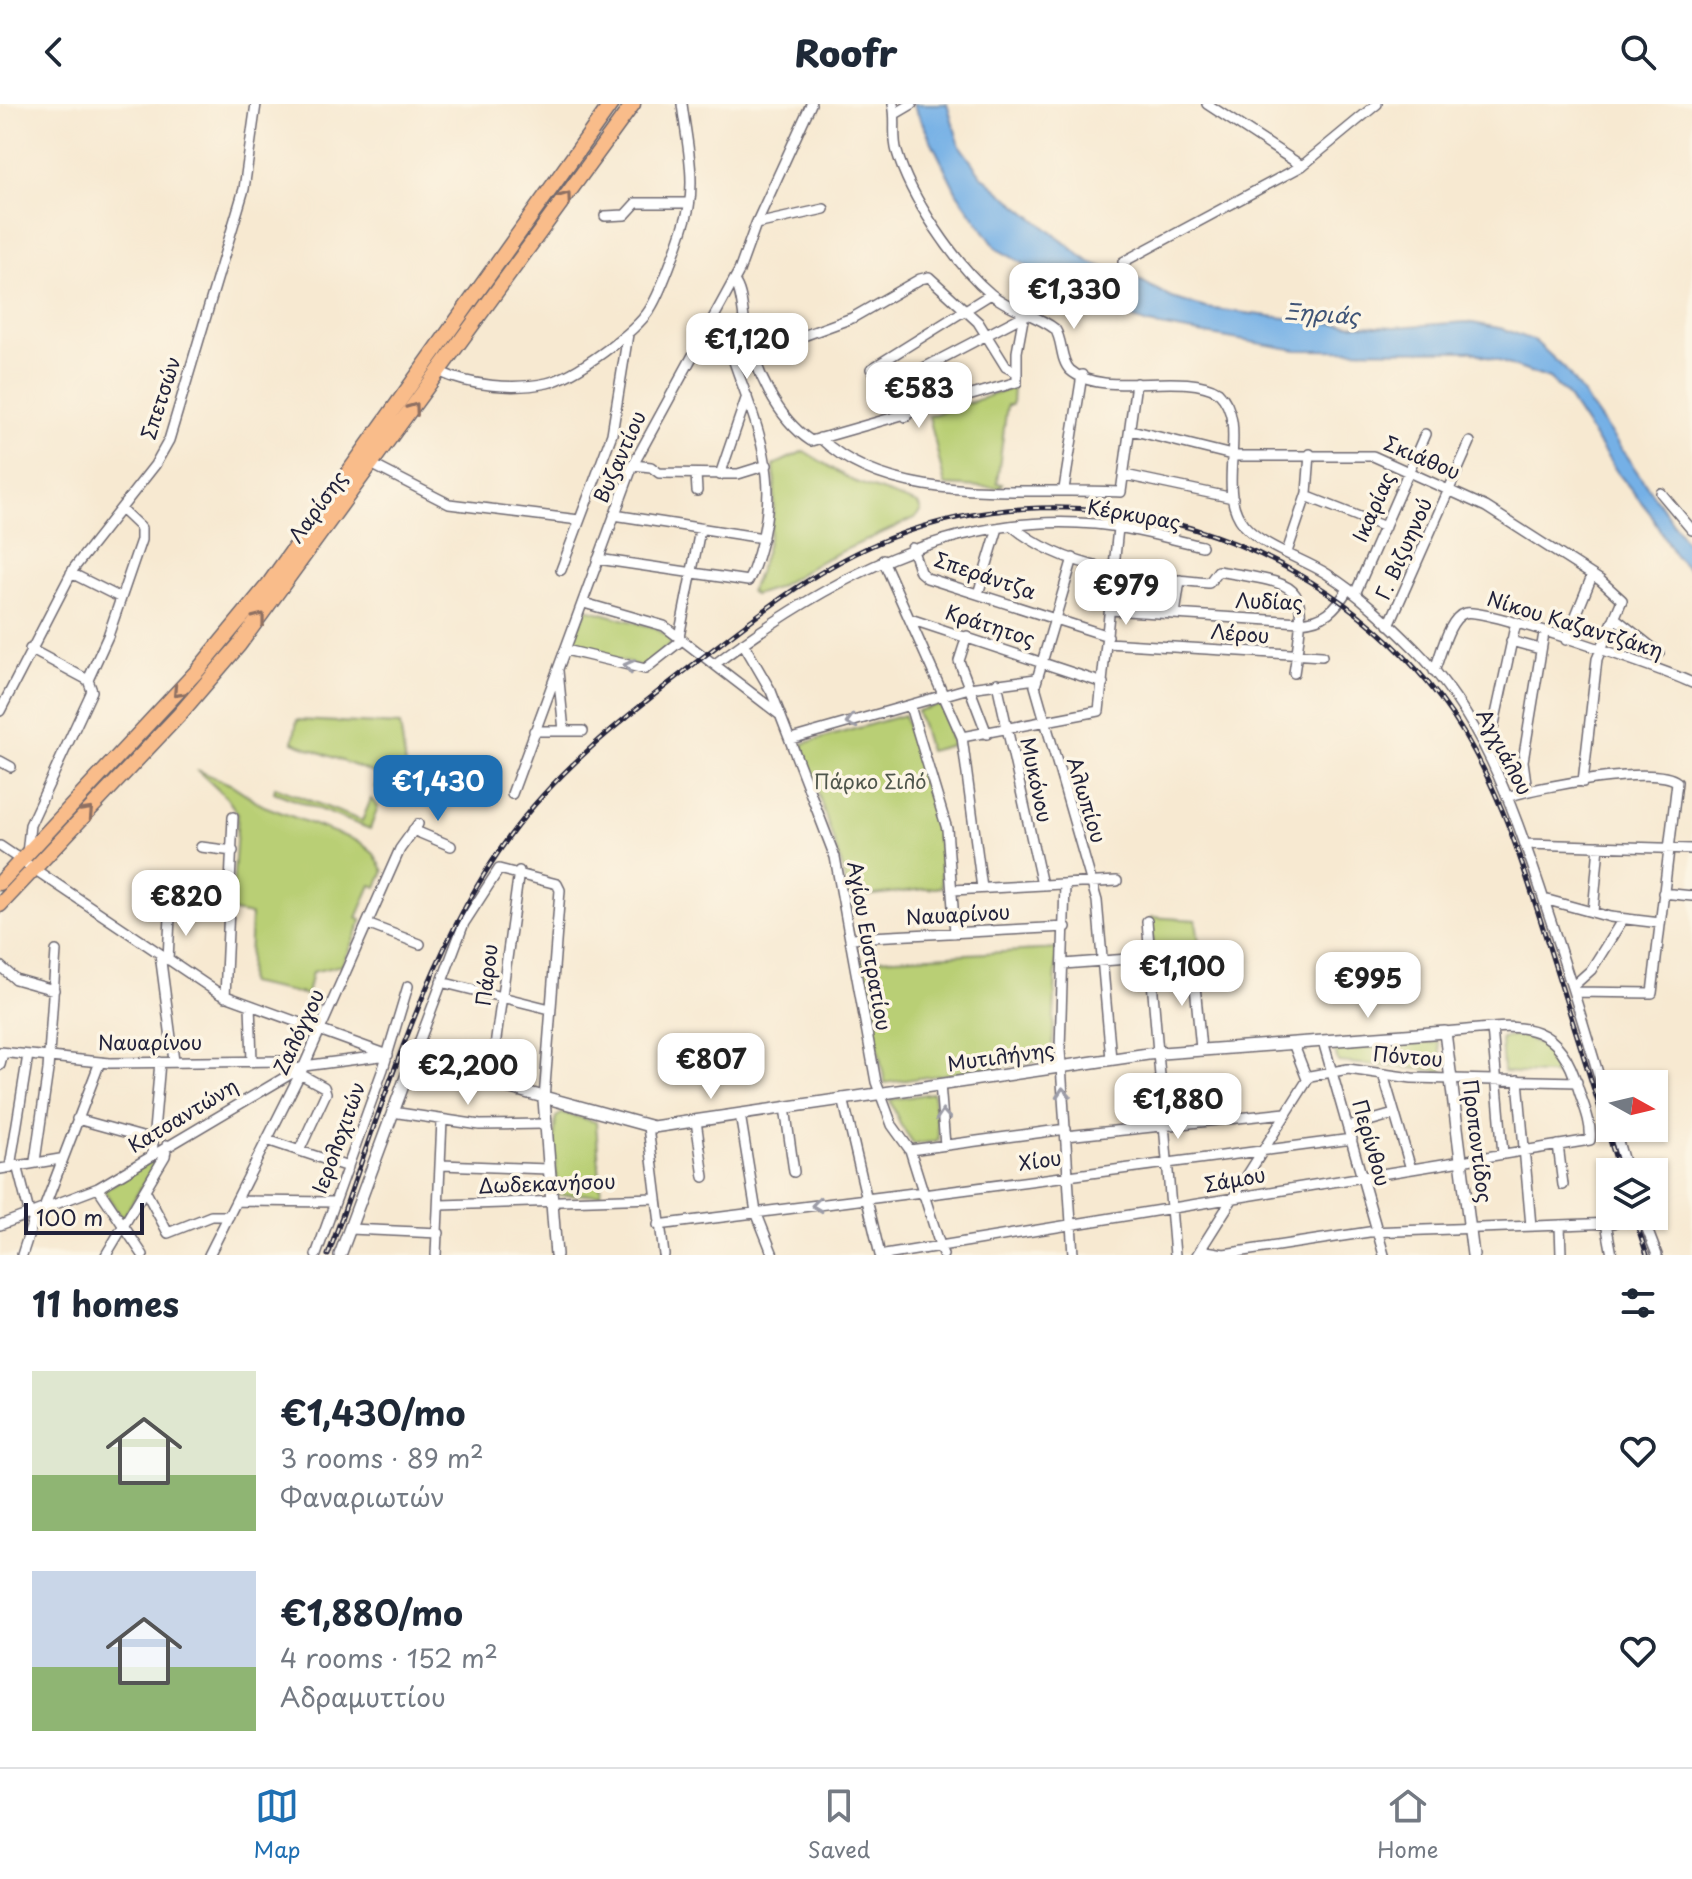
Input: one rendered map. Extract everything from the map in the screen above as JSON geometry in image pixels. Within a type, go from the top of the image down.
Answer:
[{"type":"main road","name":"Λαρίσης","points":[[0,883],[198,670],[268,585],[611,104]]},
{"type":"main road","name":"Λαρίσης","points":[[0,905],[230,656],[373,465],[633,104]]},
{"type":"street","name":"Σπετσών","points":[[0,711],[71,573],[155,465],[169,440],[244,189],[256,104]]},
{"type":"street","points":[[440,372],[474,383],[547,383],[628,334],[652,307],[689,203],[690,177],[682,104]]},
{"type":"street","name":"Βυζαντίου","points":[[512,794],[633,465],[734,281],[756,224],[811,104]]},
{"type":"street","points":[[911,104],[894,109],[895,147],[916,195],[955,255],[991,294],[1023,315],[1055,329],[1068,366],[1082,375],[1136,383],[1199,385],[1218,392],[1231,414],[1233,498],[1125,475]]},
{"type":"street","points":[[1207,104],[1302,166]]},
{"type":"street","points":[[1123,262],[1302,166],[1377,104]]},
{"type":"street","points":[[605,216],[625,215],[636,203],[689,203]]},
{"type":"street","points":[[756,224],[824,209]]},
{"type":"street","points":[[754,354],[852,318],[920,279],[932,278],[988,335],[1006,367],[1017,377]]},
{"type":"street","points":[[734,281],[754,354],[781,411],[815,440],[885,475],[939,487],[1123,491],[1136,383]]},
{"type":"street","points":[[906,417],[871,369],[991,294]]},
{"type":"street","points":[[927,411],[914,373],[1023,315]]},
{"type":"street","points":[[1017,377],[1023,315]]},
{"type":"street","points":[[598,559],[748,581],[763,538],[768,502],[767,465],[760,429],[723,333],[713,319]]},
{"type":"street","points":[[561,570],[614,426],[628,334]]},
{"type":"street","points":[[1064,489],[1082,375]]},
{"type":"street","points":[[815,440],[927,411],[1017,377]]},
{"type":"street","points":[[720,475],[747,396]]},
{"type":"street","name":"Σκιάθου","points":[[1131,430],[1231,456],[1369,455],[1451,489],[1495,513],[1592,576],[1622,600],[1615,618]]},
{"type":"street","name":"Ικαρίας","points":[[1352,592],[1385,527],[1425,434]]},
{"type":"street","name":"Γ. Βιζυηνού","points":[[1389,625],[1470,442]]},
{"type":"street","points":[[1287,552],[1306,496],[1310,454]]},
{"type":"street","points":[[373,465],[449,504],[579,520]]},
{"type":"street","points":[[633,465],[651,467],[659,473],[720,475],[742,474],[767,465]]},
{"type":"street","points":[[696,474],[697,491]]},
{"type":"street","points":[[1661,493],[1692,530]]},
{"type":"street","points":[[1306,496],[1385,527]]},
{"type":"street","name":"Αγχιάλου","points":[[1233,498],[1244,525],[1352,592],[1389,625],[1434,671],[1485,748],[1510,796],[1527,844],[1597,1070]]},
{"type":"street","points":[[88,680],[121,598],[142,533],[137,522],[121,509]]},
{"type":"street","points":[[614,515],[763,538]]},
{"type":"street","name":"Κέρκυρας","points":[[883,560],[912,548],[1012,526],[1094,524],[1202,546]]},
{"type":"street","points":[[1012,526],[1036,543],[1112,570],[1211,583],[1218,571],[1276,581],[1299,596],[1300,622],[1294,673]]},
{"type":"street","points":[[978,594],[998,528]]},
{"type":"street","points":[[962,737],[1097,713],[1108,639],[1118,528]]},
{"type":"street","points":[[566,650],[645,669],[680,638],[700,530]]},
{"type":"street","name":"Σπεράντζα","points":[[912,548],[925,576],[1055,618],[1108,639]]},
{"type":"street","name":"Αλωπίου","points":[[1073,558],[1036,679],[1044,723],[1091,882],[1103,961],[1111,1059]]},
{"type":"street","points":[[715,664],[805,601],[883,560],[962,737],[982,888]]},
{"type":"street","points":[[71,573],[121,598]]},
{"type":"street","points":[[1566,640],[1592,576]]},
{"type":"street","points":[[1175,614],[1180,580]]},
{"type":"street","name":"Λυδίας","points":[[1110,610],[1300,622],[1325,617],[1352,592]]},
{"type":"street","name":"Αγίου Ευστρατίου","points":[[584,603],[657,623],[705,656],[782,717]]},
{"type":"street","name":"Νίκου Καζαντζάκη","points":[[1434,671],[1452,627],[1462,614],[1473,612],[1516,622],[1692,683]]},
{"type":"street","points":[[1583,782],[1600,652],[1615,618],[1659,653]]},
{"type":"street","name":"Κράτητος","points":[[910,619],[1103,683]]},
{"type":"street","points":[[1485,748],[1491,738],[1516,622]]},
{"type":"street","points":[[1527,790],[1523,764],[1535,707],[1544,633]]},
{"type":"street","points":[[967,636],[959,661],[987,734]]},
{"type":"street","name":"Λέρου","points":[[1108,639],[1322,656]]},
{"type":"street","points":[[1511,641],[1540,649]]},
{"type":"street","name":"Αγίου Ευστρατίου","points":[[743,643],[766,679],[835,857],[879,1093],[892,1125],[910,1150],[942,1250]]},
{"type":"street","points":[[24,857],[30,825],[90,701],[92,687],[88,680],[30,649]]},
{"type":"street","points":[[557,668],[564,731]]},
{"type":"street","points":[[791,739],[969,688],[1036,679]]},
{"type":"street","name":"Μυκόνου","points":[[997,683],[1042,885]]},
{"type":"street","points":[[910,706],[947,829],[955,933]]},
{"type":"street","points":[[534,731],[583,731]]},
{"type":"street","points":[[0,761],[11,767]]},
{"type":"street","points":[[1510,796],[1527,790],[1634,775],[1674,779],[1678,787],[1650,995],[1573,990]]},
{"type":"street","points":[[225,997],[233,817]]},
{"type":"street","name":"Ζαλόγγου","points":[[210,1252],[321,1029],[400,849],[416,827],[451,846]]},
{"type":"street","points":[[1527,844],[1692,849]]},
{"type":"street","points":[[0,846],[24,857],[34,869],[225,997],[388,1055]]},
{"type":"street","points":[[1593,912],[1599,846]]},
{"type":"street","points":[[201,847],[233,851]]},
{"type":"street","points":[[340,1255],[467,916],[499,869],[519,871],[559,886],[543,1124],[556,1255]]},
{"type":"street","name":"Πάρου","points":[[490,1083],[519,871]]},
{"type":"street","points":[[953,890],[1117,881]]},
{"type":"street","points":[[1065,884],[1061,1066],[1073,1255]]},
{"type":"street","points":[[185,886],[229,892]]},
{"type":"street","points":[[1663,893],[1692,896]]},
{"type":"street","points":[[1544,899],[1623,919],[1660,923]]},
{"type":"street","points":[[170,916],[164,957],[174,1061]]},
{"type":"street","points":[[1573,990],[1591,970],[1623,919]]},
{"type":"street","points":[[1147,921],[1175,1255]]},
{"type":"street","points":[[367,924],[420,944]]},
{"type":"street","name":"Ναυαρίνου","points":[[851,938],[1066,927]]},
{"type":"street","points":[[35,1161],[49,1057],[56,951]]},
{"type":"street","points":[[1064,964],[1189,953],[1195,959],[1201,1049]]},
{"type":"street","points":[[0,966],[28,985],[54,990]]},
{"type":"street","points":[[441,982],[550,1009]]},
{"type":"street","name":"Ιερολοχιτών","points":[[316,1255],[388,1055],[408,986]]},
{"type":"street","points":[[250,1005],[252,1061]]},
{"type":"street","name":"Μυτιλήνης","points":[[412,1061],[648,1127],[1157,1053],[1492,1028],[1526,1027],[1547,1035],[1566,1055],[1577,1082]]},
{"type":"street","points":[[1492,1028],[1503,1154]]},
{"type":"street","name":"Προποντίδος","points":[[1445,1032],[1473,1255]]},
{"type":"street","name":"Περίνθου","points":[[1323,1041],[1384,1255]]},
{"type":"street","points":[[1198,1253],[1307,1079],[1293,1043]]},
{"type":"street","points":[[0,1065],[1,1052]]},
{"type":"street","name":"Ναυαρίνου","points":[[1,1052],[100,1062],[288,1062],[301,1069]]},
{"type":"street","points":[[28,1055],[9,1167],[36,1214]]},
{"type":"street","name":"Κατσαντώνη","points":[[0,1225],[36,1214],[98,1188],[301,1069],[388,1055]]},
{"type":"street","points":[[22,1255],[100,1062]]},
{"type":"street","points":[[152,1154],[160,1062]]},
{"type":"street","points":[[299,1151],[326,1093],[324,1087],[301,1069]]},
{"type":"street","name":"Πόντου","points":[[1307,1079],[1348,1069],[1450,1079],[1577,1082]]},
{"type":"street","points":[[1383,1074],[1411,1169]]},
{"type":"street","points":[[1518,1080],[1531,1226]]},
{"type":"street","name":"Σάμου","points":[[882,1255],[942,1250],[1072,1225],[1590,1140],[1577,1082]]},
{"type":"street","points":[[940,1084],[945,1145]]},
{"type":"street","points":[[843,1098],[882,1255]]},
{"type":"street","points":[[785,1107],[794,1172]]},
{"type":"street","points":[[392,1112],[508,1127],[543,1124]]},
{"type":"street","points":[[910,1150],[1066,1132],[1164,1126],[1286,1113]]},
{"type":"street","points":[[740,1114],[756,1212],[773,1255]]},
{"type":"street","points":[[1348,1127],[1394,1114]]},
{"type":"street","points":[[77,1119],[153,1140]]},
{"type":"street","points":[[436,1255],[441,1205],[442,1120]]},
{"type":"street","points":[[696,1121],[704,1177]]},
{"type":"street","points":[[648,1127],[664,1255]]},
{"type":"street","name":"Χίου","points":[[658,1225],[1261,1154],[1352,1139]]},
{"type":"street","points":[[267,1140],[348,1167]]},
{"type":"street","points":[[106,1255],[165,1156],[167,1145]]},
{"type":"street","points":[[1558,1145],[1563,1185]]},
{"type":"street","points":[[9,1167],[60,1159]]},
{"type":"street","points":[[442,1165],[548,1169]]},
{"type":"street","points":[[98,1188],[143,1255]]},
{"type":"street","points":[[145,1190],[168,1233],[211,1216],[229,1216]]},
{"type":"street","name":"Δωδεκανήσου","points":[[441,1205],[655,1198]]},
{"type":"street","points":[[237,1201],[335,1202]]},
{"type":"street","points":[[1198,1253],[1224,1254],[1378,1231],[1610,1223],[1612,1255]]},
{"type":"street","points":[[1560,1225],[1561,1255]]},
{"type":"street","points":[[350,1229],[439,1233]]},
{"type":"street","points":[[1647,1230],[1657,1255]]},
{"type":"street","points":[[210,1252],[223,1255]]},
{"type":"green space","points":[[1013,388],[1012,405],[1007,405],[997,483],[1002,484],[1000,488],[945,485],[929,416]]},
{"type":"green space","points":[[804,451],[853,481],[918,504],[921,511],[915,518],[823,560],[776,588],[754,595],[750,591],[763,561],[771,530],[774,465]]},
{"type":"green space","points":[[587,609],[655,628],[674,641],[644,667],[578,650],[571,642]]},
{"type":"green space","points":[[941,704],[952,745],[929,751],[917,711]]},
{"type":"green space","name":"Πάρκο Σιλό","points":[[904,715],[938,829],[942,887],[848,898],[842,867],[802,744]]},
{"type":"green space","points":[[297,720],[400,725],[411,801],[375,787],[379,775],[293,742]]},
{"type":"green space","points":[[197,770],[232,785],[264,806],[360,842],[374,854],[384,871],[377,887],[371,885],[357,918],[362,921],[342,965],[312,972],[307,995],[248,983],[251,915],[234,912],[232,903],[238,814],[226,797]]},
{"type":"green space","points":[[275,787],[362,821],[371,799],[378,807],[370,829],[274,792]]},
{"type":"green space","points":[[1151,917],[1196,920],[1200,949],[1154,953]]},
{"type":"green space","points":[[1057,949],[1052,1059],[885,1083],[860,960]]},
{"type":"green space","points":[[1523,1036],[1549,1050],[1563,1075],[1503,1072],[1501,1038]]},
{"type":"green space","points":[[1439,1042],[1443,1071],[1338,1062],[1335,1050]]},
{"type":"green space","points":[[933,1093],[939,1141],[914,1144],[900,1124],[890,1100]]},
{"type":"green space","points":[[563,1113],[596,1122],[601,1194],[558,1195],[554,1143],[556,1117]]},
{"type":"green space","points":[[154,1159],[156,1163],[122,1219],[104,1190]]},
{"type":"water","points":[[913,104],[947,104],[960,146],[981,175],[1089,262],[1141,281],[1172,298],[1206,308],[1324,323],[1395,327],[1467,322],[1504,329],[1535,341],[1565,369],[1692,550],[1692,573],[1675,556],[1650,513],[1617,472],[1565,393],[1549,379],[1471,351],[1297,350],[1148,324],[1087,303],[1062,292],[1040,273],[997,249],[957,193]]},
{"type":"railway","points":[[328,1255],[406,1039],[452,933],[509,837],[549,789],[594,745],[666,686],[761,613],[836,564],[890,538],[964,516],[1040,508],[1116,512],[1191,528],[1262,555],[1329,593],[1388,641],[1440,698],[1476,755],[1504,816],[1538,912],[1616,1158]]},
{"type":"railway","points":[[1639,1230],[1647,1255]]},
{"type":"water label","name":"Ξηριάς","points":[[1322,314]]}]
